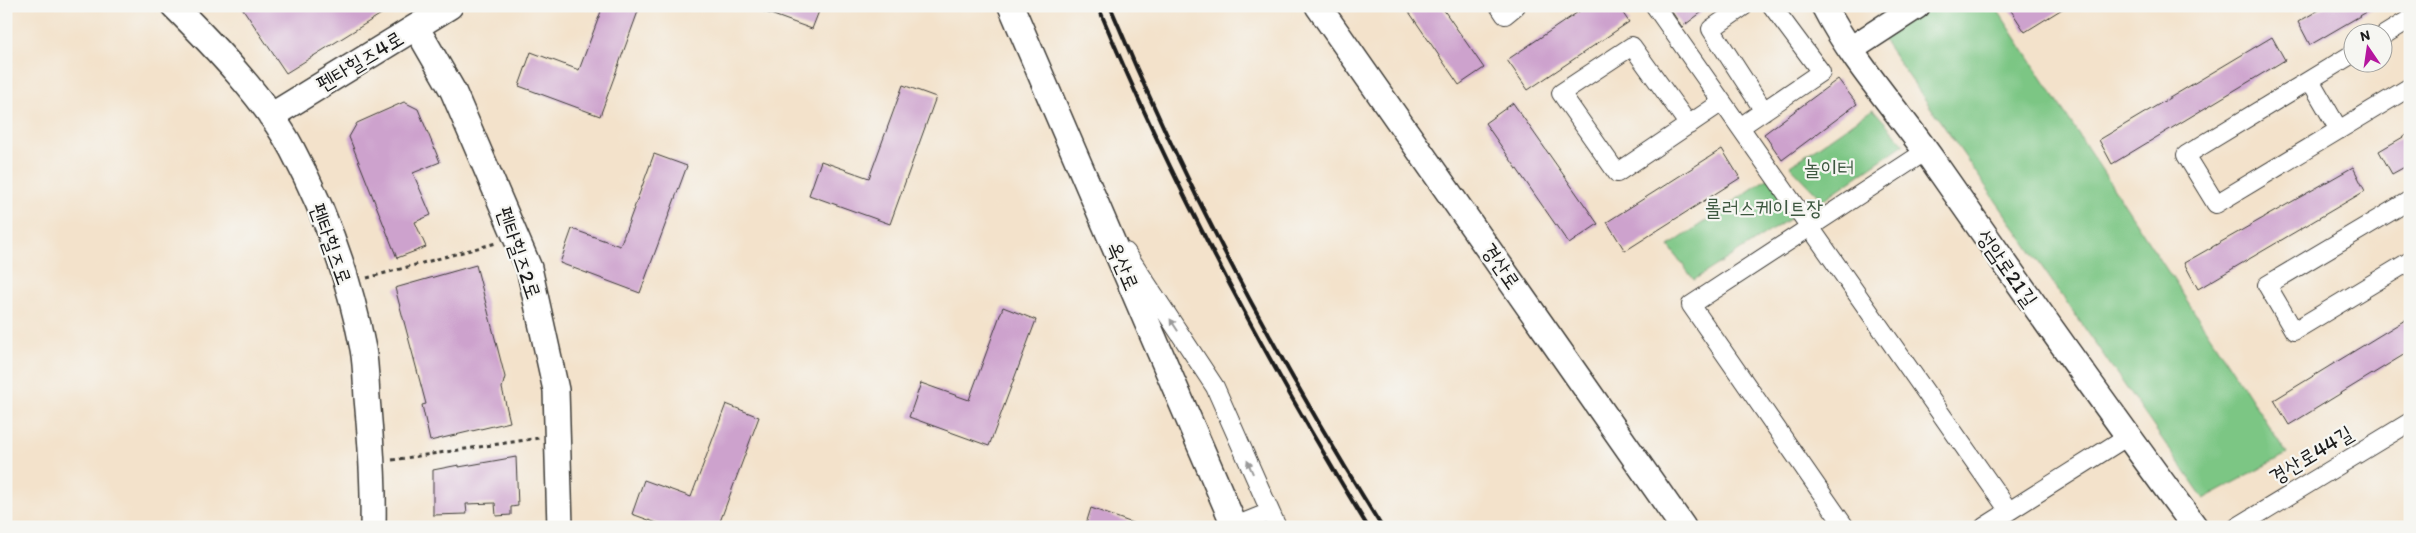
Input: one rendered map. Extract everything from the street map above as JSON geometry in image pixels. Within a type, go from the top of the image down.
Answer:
[{"type":"street","name":"펜타힐즈로","points":[[174,6],[209,41],[271,116],[292,149],[320,211],[347,283],[363,350],[371,463],[373,527]]},
{"type":"street","name":"펜타힐즈4로","points":[[271,116],[450,6]]},
{"type":"street","name":"옥산로","points":[[1011,6],[1235,526]]},
{"type":"street","name":"경산로","points":[[1318,6],[1683,527]]},
{"type":"street","points":[[1499,6],[1505,14],[1516,6]]},
{"type":"street","points":[[1655,6],[2009,512]]},
{"type":"street","points":[[1744,6],[1711,29],[1764,111]]},
{"type":"street","points":[[1740,127],[1821,72],[1772,6]]},
{"type":"street","name":"성암로21길","points":[[1824,6],[1851,49],[1926,151],[2070,358],[2195,527]]},
{"type":"street","points":[[1851,49],[1917,6]]},
{"type":"street","points":[[2394,29],[2410,19]]},
{"type":"street","name":"펜타힐즈2로","points":[[416,27],[453,91],[529,268],[556,390],[560,527]]},
{"type":"street","points":[[1688,125],[1632,46],[1561,93],[1617,173],[1688,125],[1722,102]]},
{"type":"street","points":[[2344,59],[2186,155],[2216,204],[2410,87]]},
{"type":"street","points":[[2310,80],[2339,130]]},
{"type":"street","points":[[1844,527],[1691,305],[1926,151]]},
{"type":"street","points":[[2409,203],[2267,286],[2294,330],[2410,261]]},
{"type":"street","points":[[1101,214],[1215,387],[1274,519],[1235,526]]},
{"type":"street","name":"경산로44길","points":[[2237,527],[2410,422]]},
{"type":"street","points":[[1984,527],[2128,436]]},
{"type":"path","points":[[347,283],[516,238]]},
{"type":"path","points":[[371,463],[558,435]]},
{"type":"green space","points":[[1902,6],[1995,6],[2287,454],[2204,499],[1873,25]]},
{"type":"green space","name":"놀이터","points":[[1873,109],[1904,144],[1823,200],[1790,166]]},
{"type":"green space","name":"롤러스케이트장","points":[[1772,175],[1803,210],[1694,280],[1669,246]]},
{"type":"building","points":[[241,6],[394,6],[286,73]]},
{"type":"building","points":[[603,6],[640,6],[600,116],[519,86],[531,52],[579,70]]},
{"type":"building","points":[[754,6],[821,6],[812,29],[754,8]]},
{"type":"building","points":[[1405,6],[1441,6],[1484,68],[1459,85]]},
{"type":"building","points":[[1587,6],[1618,6],[1629,22],[1528,90],[1507,60]]},
{"type":"building","points":[[1668,6],[1710,6],[1682,27]]},
{"type":"building","points":[[2008,6],[2067,6],[2025,32]]},
{"type":"building","points":[[2326,6],[2377,6],[2350,22],[2344,22],[2344,25],[2310,45],[2298,22]]},
{"type":"building","points":[[2272,37],[2285,60],[2112,164],[2099,140]]},
{"type":"building","points":[[1838,79],[1857,104],[1782,160],[1764,134]]},
{"type":"building","points":[[903,85],[936,97],[890,224],[809,195],[821,161],[869,178]]},
{"type":"building","points":[[404,102],[418,109],[440,162],[413,173],[431,215],[415,222],[426,247],[397,258],[349,137],[357,123]]},
{"type":"building","points":[[1513,103],[1598,224],[1569,244],[1485,123]]},
{"type":"building","points":[[2410,133],[2410,164],[2392,174],[2379,151]]},
{"type":"building","points":[[1722,149],[1740,178],[1625,251],[1607,222]]},
{"type":"building","points":[[654,154],[687,166],[640,293],[560,263],[572,229],[620,246]]},
{"type":"building","points":[[2353,167],[2365,191],[2198,289],[2184,263]]},
{"type":"building","points":[[476,265],[505,377],[502,388],[510,422],[430,441],[422,405],[426,404],[395,288]]},
{"type":"building","points":[[1003,307],[1036,320],[989,446],[909,417],[921,383],[969,400]]},
{"type":"building","points":[[2410,317],[2410,351],[2289,425],[2274,400]]},
{"type":"building","points":[[726,404],[759,417],[718,527],[668,527],[632,514],[644,480],[691,497]]},
{"type":"building","points":[[516,457],[518,506],[511,507],[511,515],[496,516],[495,503],[466,504],[467,514],[433,515],[433,470]]},
{"type":"building","points":[[1091,508],[1138,525],[1137,527],[1085,527]]},
{"type":"railway","points":[[1098,6],[1157,140],[1223,272],[1293,401],[1368,527]]},
{"type":"railway","points":[[1110,6],[1170,140],[1235,272],[1306,401],[1382,527]]}]
